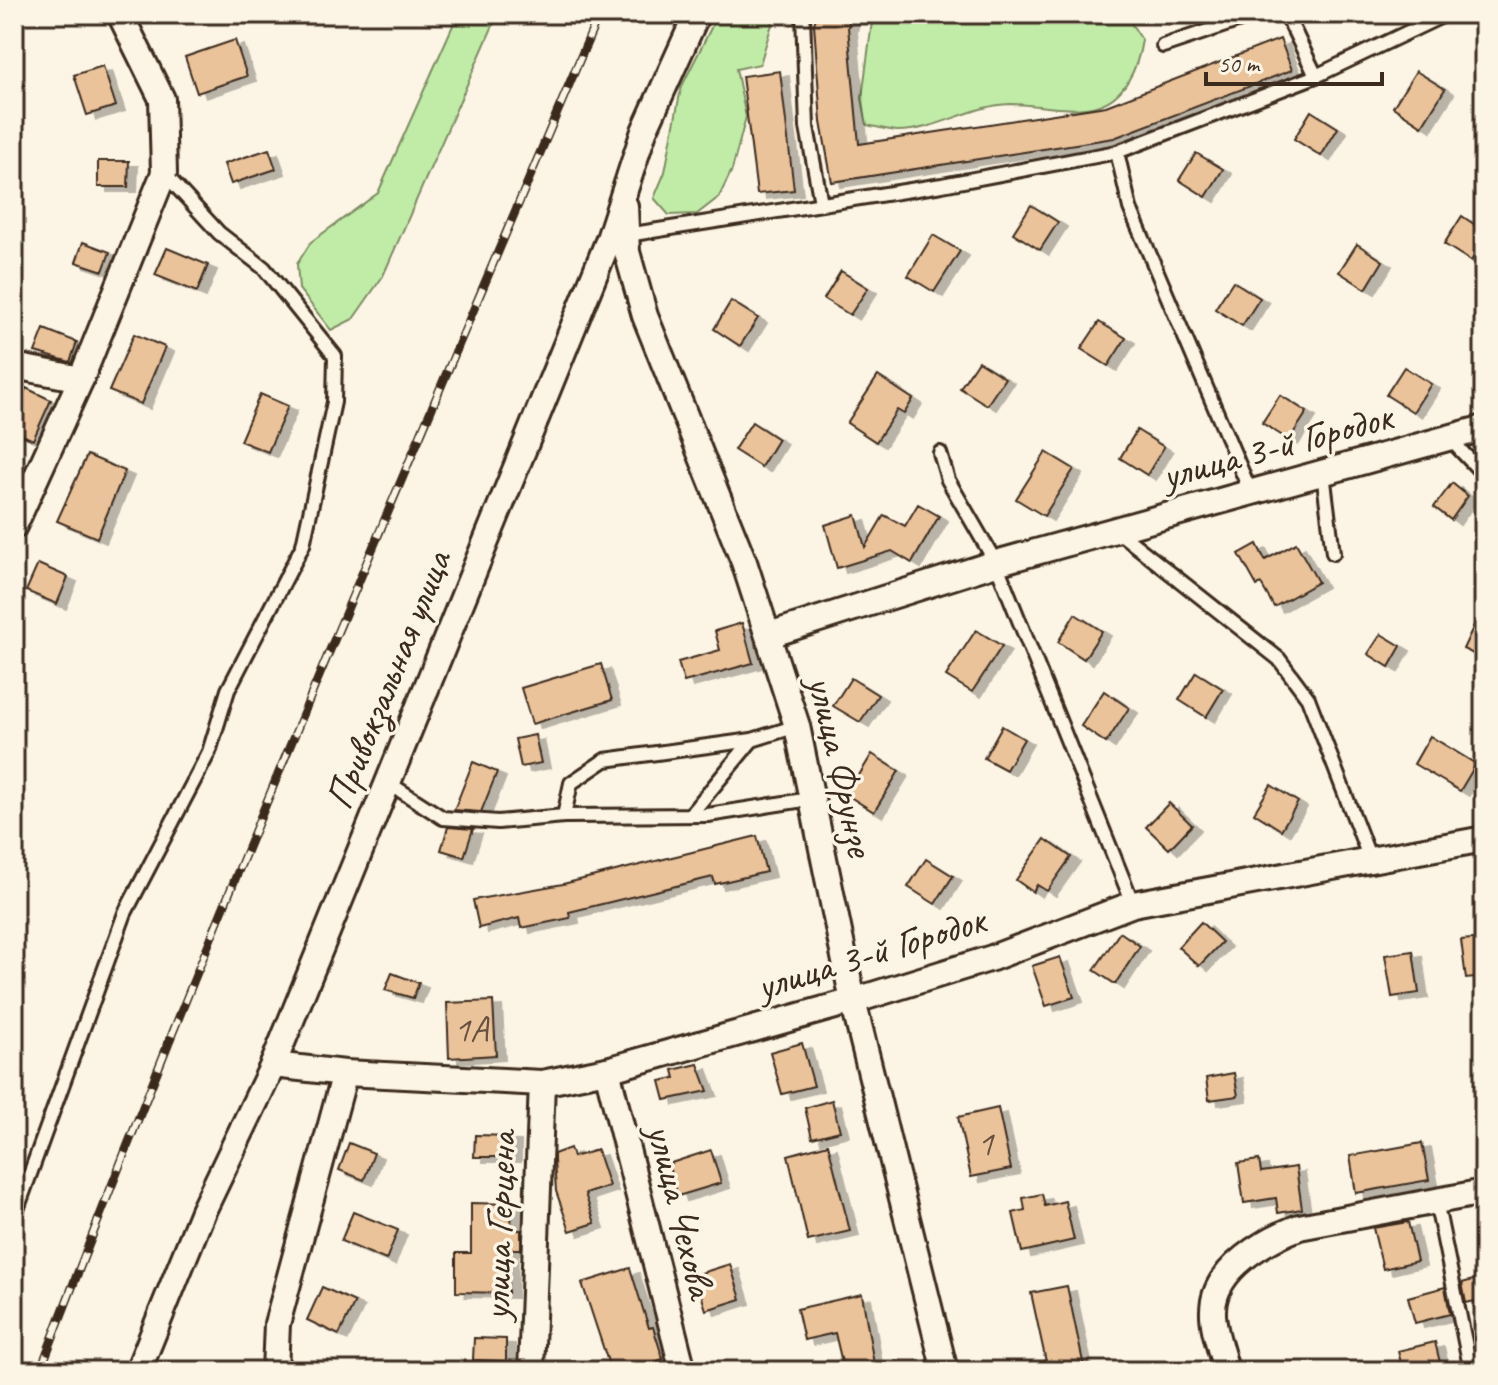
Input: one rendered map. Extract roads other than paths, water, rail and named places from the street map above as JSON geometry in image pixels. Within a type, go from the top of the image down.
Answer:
[{"type":"street","points":[[14,526],[81,379],[164,173],[162,99],[120,14]]},
{"type":"street","name":"Привокзальная улица","points":[[138,1371],[203,1211],[273,1065],[387,782],[618,237],[625,192],[644,131],[697,14]]},
{"type":"street","name":"улица Фрунзе","points":[[618,237],[630,262],[645,316],[744,562],[797,726],[853,1001],[945,1371]]},
{"type":"street","points":[[14,366],[81,379]]},
{"type":"street","name":"улица 3-й Городок","points":[[769,635],[996,563],[1484,428]]},
{"type":"street","name":"улица 3-й Городок","points":[[273,1065],[345,1073],[542,1083],[607,1070],[853,1001],[992,958],[1133,904],[1484,839]]},
{"type":"street","name":"улица Чехова","points":[[607,1070],[683,1371]]},
{"type":"street","points":[[275,1371],[277,1324],[345,1073]]},
{"type":"street","name":"улица Герцена","points":[[531,1371],[542,1083]]},
{"type":"street","points":[[1226,1371],[1212,1308],[1228,1271],[1275,1237],[1299,1227],[1484,1192]]},
{"type":"lane","points":[[803,14],[807,127],[821,203]]},
{"type":"lane","points":[[1163,46],[1258,14]]},
{"type":"lane","points":[[1286,14],[1316,76]]},
{"type":"lane","points":[[618,237],[1117,152],[1316,76],[1446,14]]},
{"type":"lane","points":[[1117,152],[1130,208],[1251,493]]},
{"type":"lane","points":[[14,1218],[125,913],[209,752],[228,690],[303,545],[334,402],[335,356],[264,268],[219,233],[164,173]]},
{"type":"lane","points":[[1449,438],[1484,475]]},
{"type":"lane","points":[[940,453],[948,480],[996,563],[1133,904]]},
{"type":"lane","points":[[1323,473],[1333,553]]},
{"type":"lane","points":[[1116,530],[1279,659],[1308,698],[1370,859]]},
{"type":"lane","points":[[564,816],[571,783],[605,760],[752,740],[797,726]]},
{"type":"lane","points":[[690,815],[752,740]]},
{"type":"lane","points":[[387,782],[443,818],[498,822],[564,816],[690,815],[810,799]]},
{"type":"lane","points":[[1436,1201],[1471,1371]]},
{"type":"railway","points":[[40,1371],[243,860],[599,14]]}]
